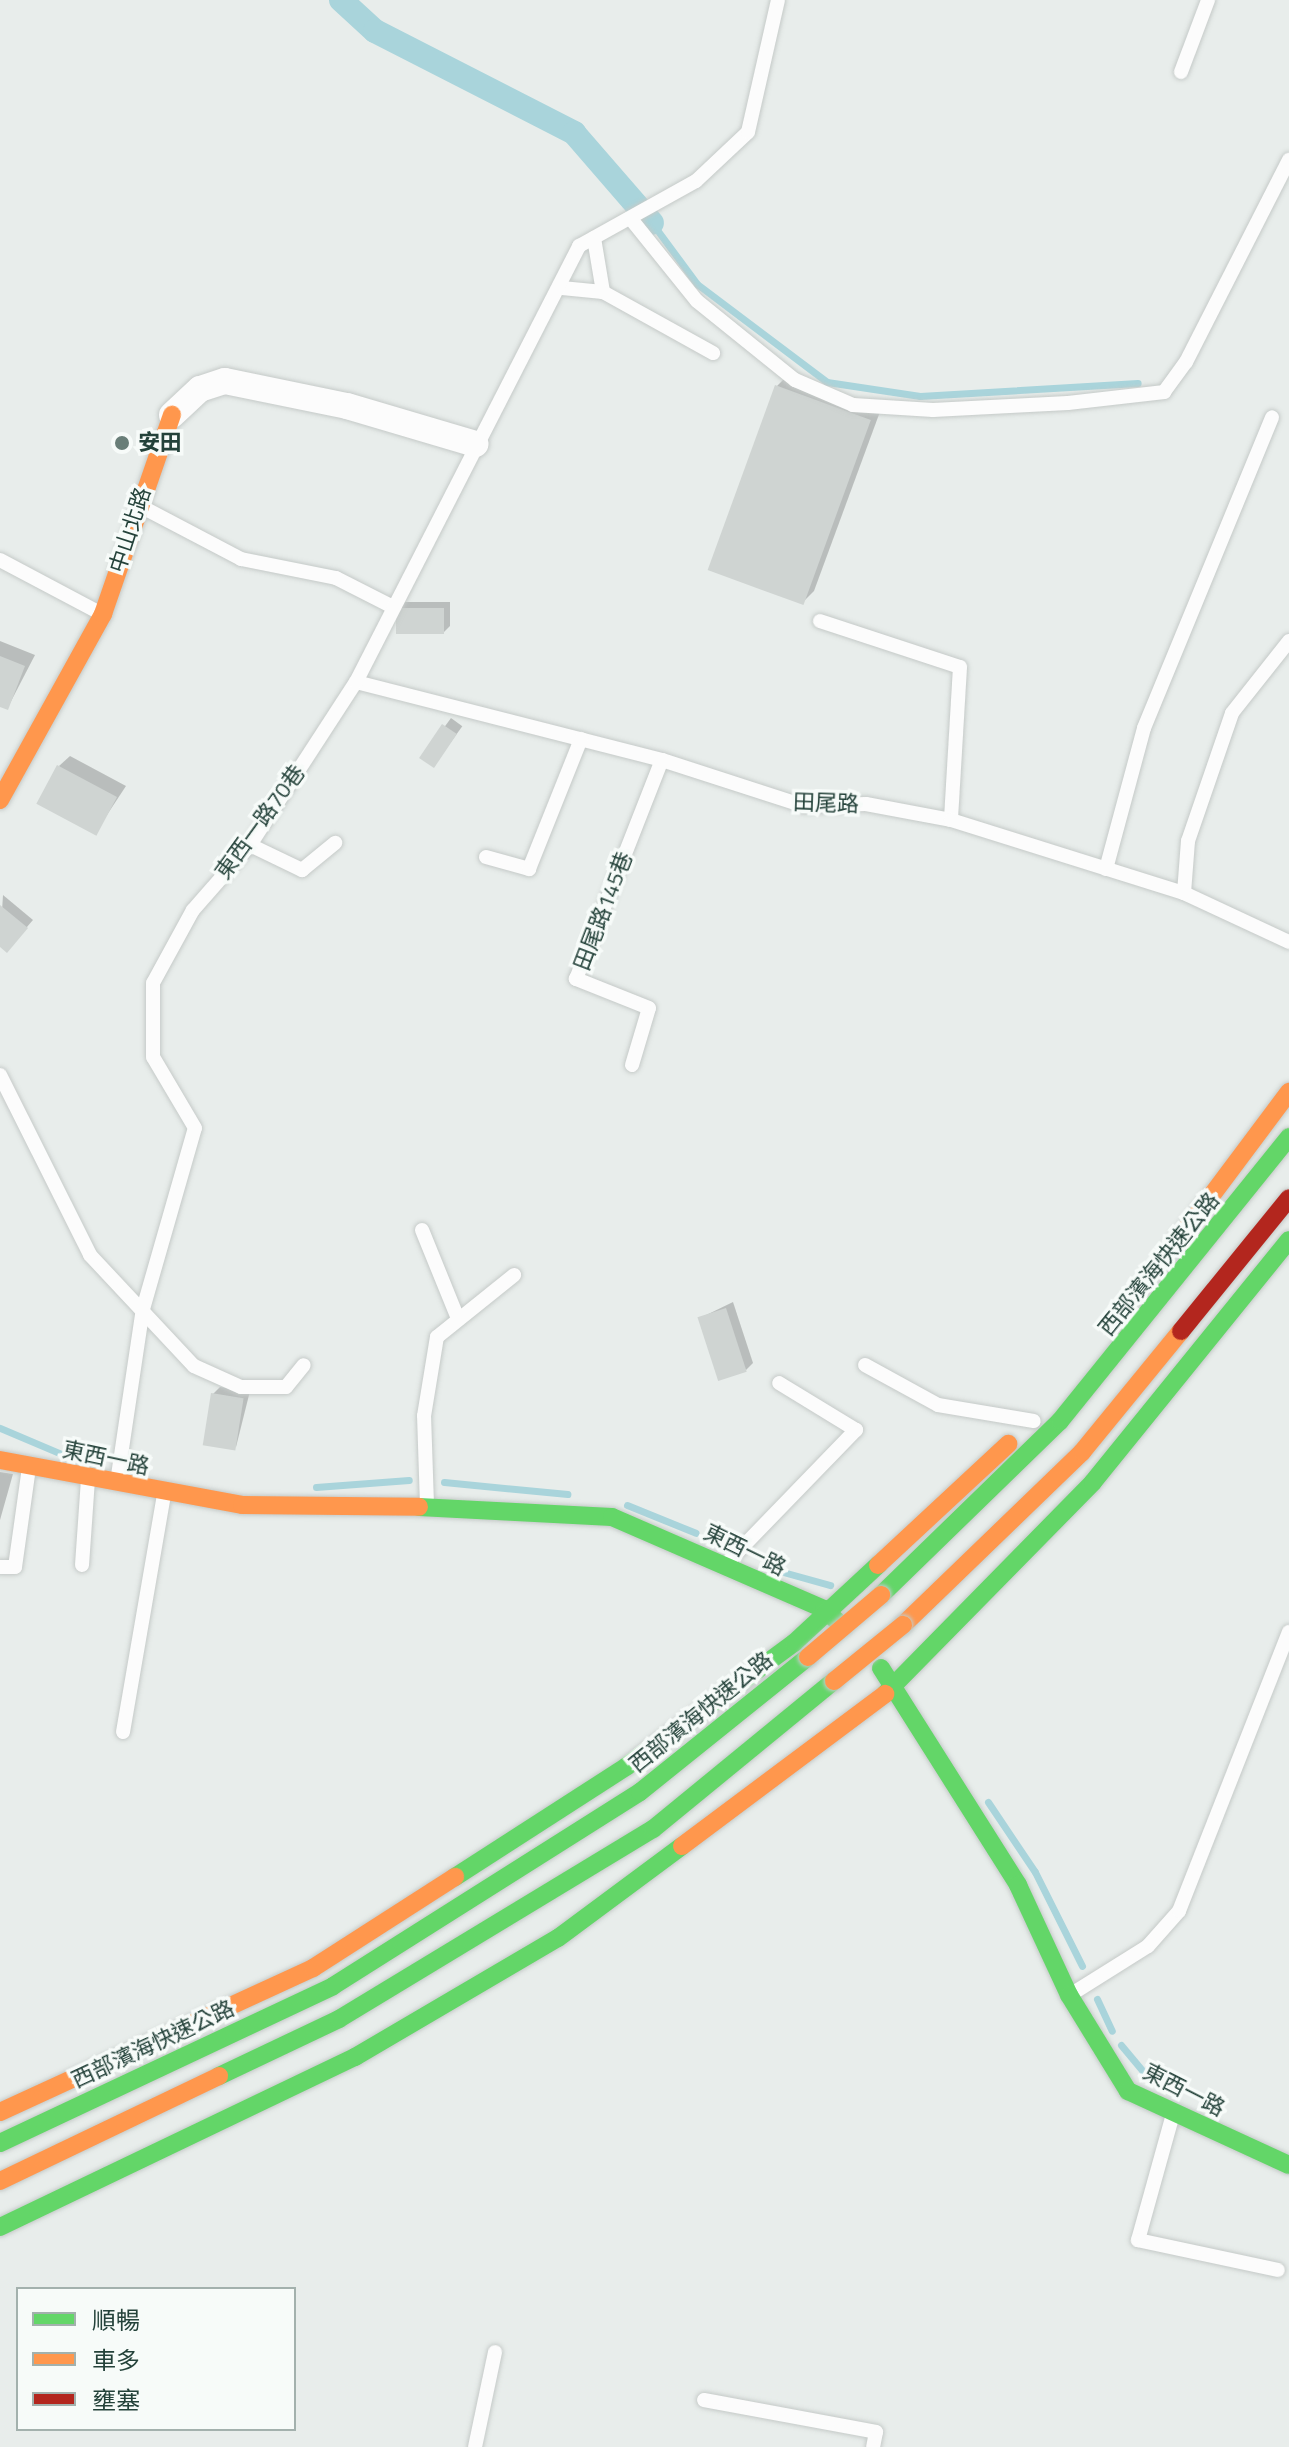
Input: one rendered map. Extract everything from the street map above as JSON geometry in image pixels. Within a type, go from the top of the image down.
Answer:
[{"type":"main road","name":"中山北路","points":[[0,800],[103,614],[138,504],[172,415]]},
{"type":"main road","points":[[0,2112],[313,1968],[627,1766],[794,1643],[824,1609],[1034,1421],[1289,1092]]},
{"type":"main road","name":"西部濱海快速公路","points":[[0,2143],[333,1986],[640,1792],[881,1595],[1060,1421],[1289,1137]]},
{"type":"main road","points":[[0,2181],[339,2019],[520,1913],[653,1829],[903,1625],[1082,1452],[1289,1198]]},
{"type":"main road","points":[[0,2227],[355,2057],[558,1938],[893,1688],[1093,1482],[1289,1240]]},
{"type":"main road","name":"東西一路","points":[[0,1460],[116,1487],[242,1505],[427,1505],[612,1517],[726,1565],[765,1590],[824,1609],[893,1688],[1018,1885],[1069,1995],[1128,2091],[1289,2165]]},
{"type":"street","name":"中山北路","points":[[172,415],[200,389],[225,381],[347,406],[475,444]]},
{"type":"lane","name":"東西一路70巷","points":[[116,1487],[143,1309],[195,1128],[153,1057],[153,983],[193,910],[250,845],[356,682],[475,444],[562,288],[579,246],[696,181],[748,132],[778,0]]},
{"type":"lane","points":[[1181,72],[1208,0]]},
{"type":"lane","points":[[631,219],[697,301],[795,380],[853,405],[933,410],[1068,403],[1164,392],[1186,362],[1289,160]]},
{"type":"lane","points":[[594,238],[603,292]]},
{"type":"lane","points":[[562,288],[603,292],[713,353]]},
{"type":"lane","points":[[1106,869],[1144,728],[1272,417]]},
{"type":"lane","points":[[138,504],[241,559],[336,578],[393,607]]},
{"type":"lane","points":[[0,560],[103,614]]},
{"type":"lane","points":[[820,621],[960,667],[951,820]]},
{"type":"lane","points":[[1184,893],[1188,841],[1232,713],[1289,641]]},
{"type":"lane","name":"田尾路","points":[[356,682],[662,760],[804,806],[866,804],[951,820],[1184,893],[1289,942]]},
{"type":"lane","points":[[486,857],[529,869],[581,739]]},
{"type":"lane","name":"田尾路145巷","points":[[632,1065],[649,1008],[576,979],[662,760]]},
{"type":"lane","points":[[250,845],[302,870],[335,843]]},
{"type":"lane","points":[[0,1075],[90,1255],[194,1366],[241,1387],[286,1387],[304,1365]]},
{"type":"lane","points":[[422,1230],[457,1316]]},
{"type":"lane","points":[[427,1505],[429,1378],[437,1337],[457,1316],[514,1275]]},
{"type":"lane","points":[[865,1365],[938,1405],[1034,1421]]},
{"type":"lane","points":[[726,1565],[856,1430],[779,1383]]},
{"type":"lane","points":[[0,1567],[15,1567],[29,1467]]},
{"type":"lane","points":[[82,1565],[88,1479]]},
{"type":"lane","points":[[123,1732],[164,1495]]},
{"type":"lane","points":[[1069,1995],[1148,1946],[1179,1911],[1289,1632]]},
{"type":"lane","points":[[1173,2114],[1138,2240],[1278,2270]]},
{"type":"lane","points":[[475,2447],[495,2352]]},
{"type":"lane","points":[[704,2400],[876,2432],[873,2447]]},
{"type":"building","points":[[775,385],[871,420],[803,605],[708,570]]},
{"type":"building","points":[[396,608],[444,608],[444,634],[396,634]]},
{"type":"building","points":[[0,656],[25,666],[8,710],[0,707]]},
{"type":"building","points":[[442,724],[457,734],[434,768],[419,758]]},
{"type":"building","points":[[57,765],[117,797],[96,836],[36,804]]},
{"type":"building","points":[[0,905],[28,928],[7,953],[0,947]]},
{"type":"building","points":[[726,1308],[747,1372],[718,1381],[697,1317]]},
{"type":"building","points":[[211,1393],[244,1398],[235,1451],[203,1445]]},
{"type":"waterway","points":[[341,0],[375,31],[574,133],[652,223]]},
{"type":"waterway","points":[[652,223],[697,284],[827,382],[920,396],[1138,383]]},
{"type":"waterway","points":[[0,1428],[64,1455]]},
{"type":"waterway","points":[[316,1487],[409,1480]]},
{"type":"waterway","points":[[444,1482],[567,1494]]},
{"type":"waterway","points":[[627,1505],[696,1533]]},
{"type":"waterway","points":[[783,1572],[830,1585]]},
{"type":"waterway","points":[[988,1802],[1035,1872],[1082,1966]]},
{"type":"waterway","points":[[1097,1999],[1112,2031]]},
{"type":"waterway","points":[[1121,2045],[1151,2081]]},
{"type":"traffic: fast","points":[[881,1595],[1060,1421],[1289,1137]]},
{"type":"traffic: fast","points":[[885,1694],[1093,1482],[1289,1240]]},
{"type":"traffic: fast","points":[[419,1507],[612,1517],[824,1609],[842,1626]]},
{"type":"traffic: fast","points":[[455,1877],[627,1766],[794,1643],[878,1565]]},
{"type":"traffic: fast","points":[[0,2143],[333,1986],[640,1792],[808,1657]]},
{"type":"traffic: fast","points":[[881,1668],[1018,1885],[1069,1995],[1128,2091],[1289,2165]]},
{"type":"traffic: fast","points":[[219,2076],[339,2019],[653,1829],[834,1681]]},
{"type":"traffic: fast","points":[[0,2227],[355,2057],[558,1938],[682,1846]]},
{"type":"traffic: slow","points":[[0,800],[103,614],[172,415]]},
{"type":"traffic: slow","points":[[1173,1247],[1289,1092]]},
{"type":"traffic: slow","points":[[903,1625],[1082,1452],[1181,1331]]},
{"type":"traffic: slow","points":[[878,1565],[1008,1444]]},
{"type":"traffic: slow","points":[[0,1460],[242,1505],[419,1507]]},
{"type":"traffic: slow","points":[[808,1657],[881,1595]]},
{"type":"traffic: slow","points":[[834,1681],[903,1625]]},
{"type":"traffic: slow","points":[[682,1846],[885,1694]]},
{"type":"traffic: slow","points":[[0,2112],[313,1968],[455,1877]]},
{"type":"traffic: slow","points":[[0,2181],[219,2076]]},
{"type":"traffic: jam","points":[[1181,1331],[1289,1198]]},
{"type":"place","name":"安田","points":[[122,443]]}]
